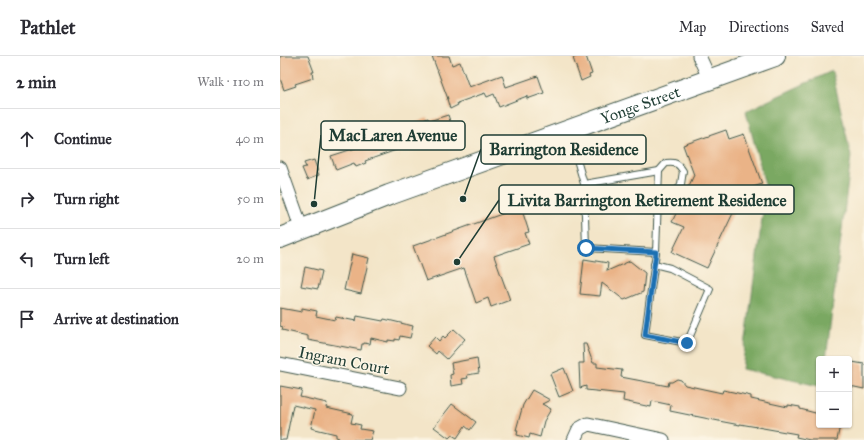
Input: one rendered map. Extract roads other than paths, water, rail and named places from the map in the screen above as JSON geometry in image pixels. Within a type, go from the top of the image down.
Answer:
[{"type":"main road","name":"Yonge Street","points":[[280,238],[389,195],[775,56]]},
{"type":"street","points":[[699,56],[710,80]]},
{"type":"street","points":[[280,168],[302,230]]},
{"type":"street","name":"Ingram Court","points":[[280,364],[400,388]]},
{"type":"street","points":[[574,440],[580,429],[588,424],[663,440]]},
{"type":"lane","points":[[568,131],[584,184],[586,248],[656,252]]},
{"type":"lane","points":[[654,264],[670,268],[710,289],[687,343],[645,335],[654,264],[656,252],[657,213],[659,171],[666,163],[673,162],[678,164],[683,171],[681,184],[670,204],[657,213]]},
{"type":"lane","points":[[584,184],[659,171]]},
{"type":"place","name":"Barrington Residence","points":[[463,199]]},
{"type":"place","name":"MacLaren Avenue","points":[[314,204]]},
{"type":"place","name":"Livita Barrington Retirement Residence","points":[[457,262]]}]
